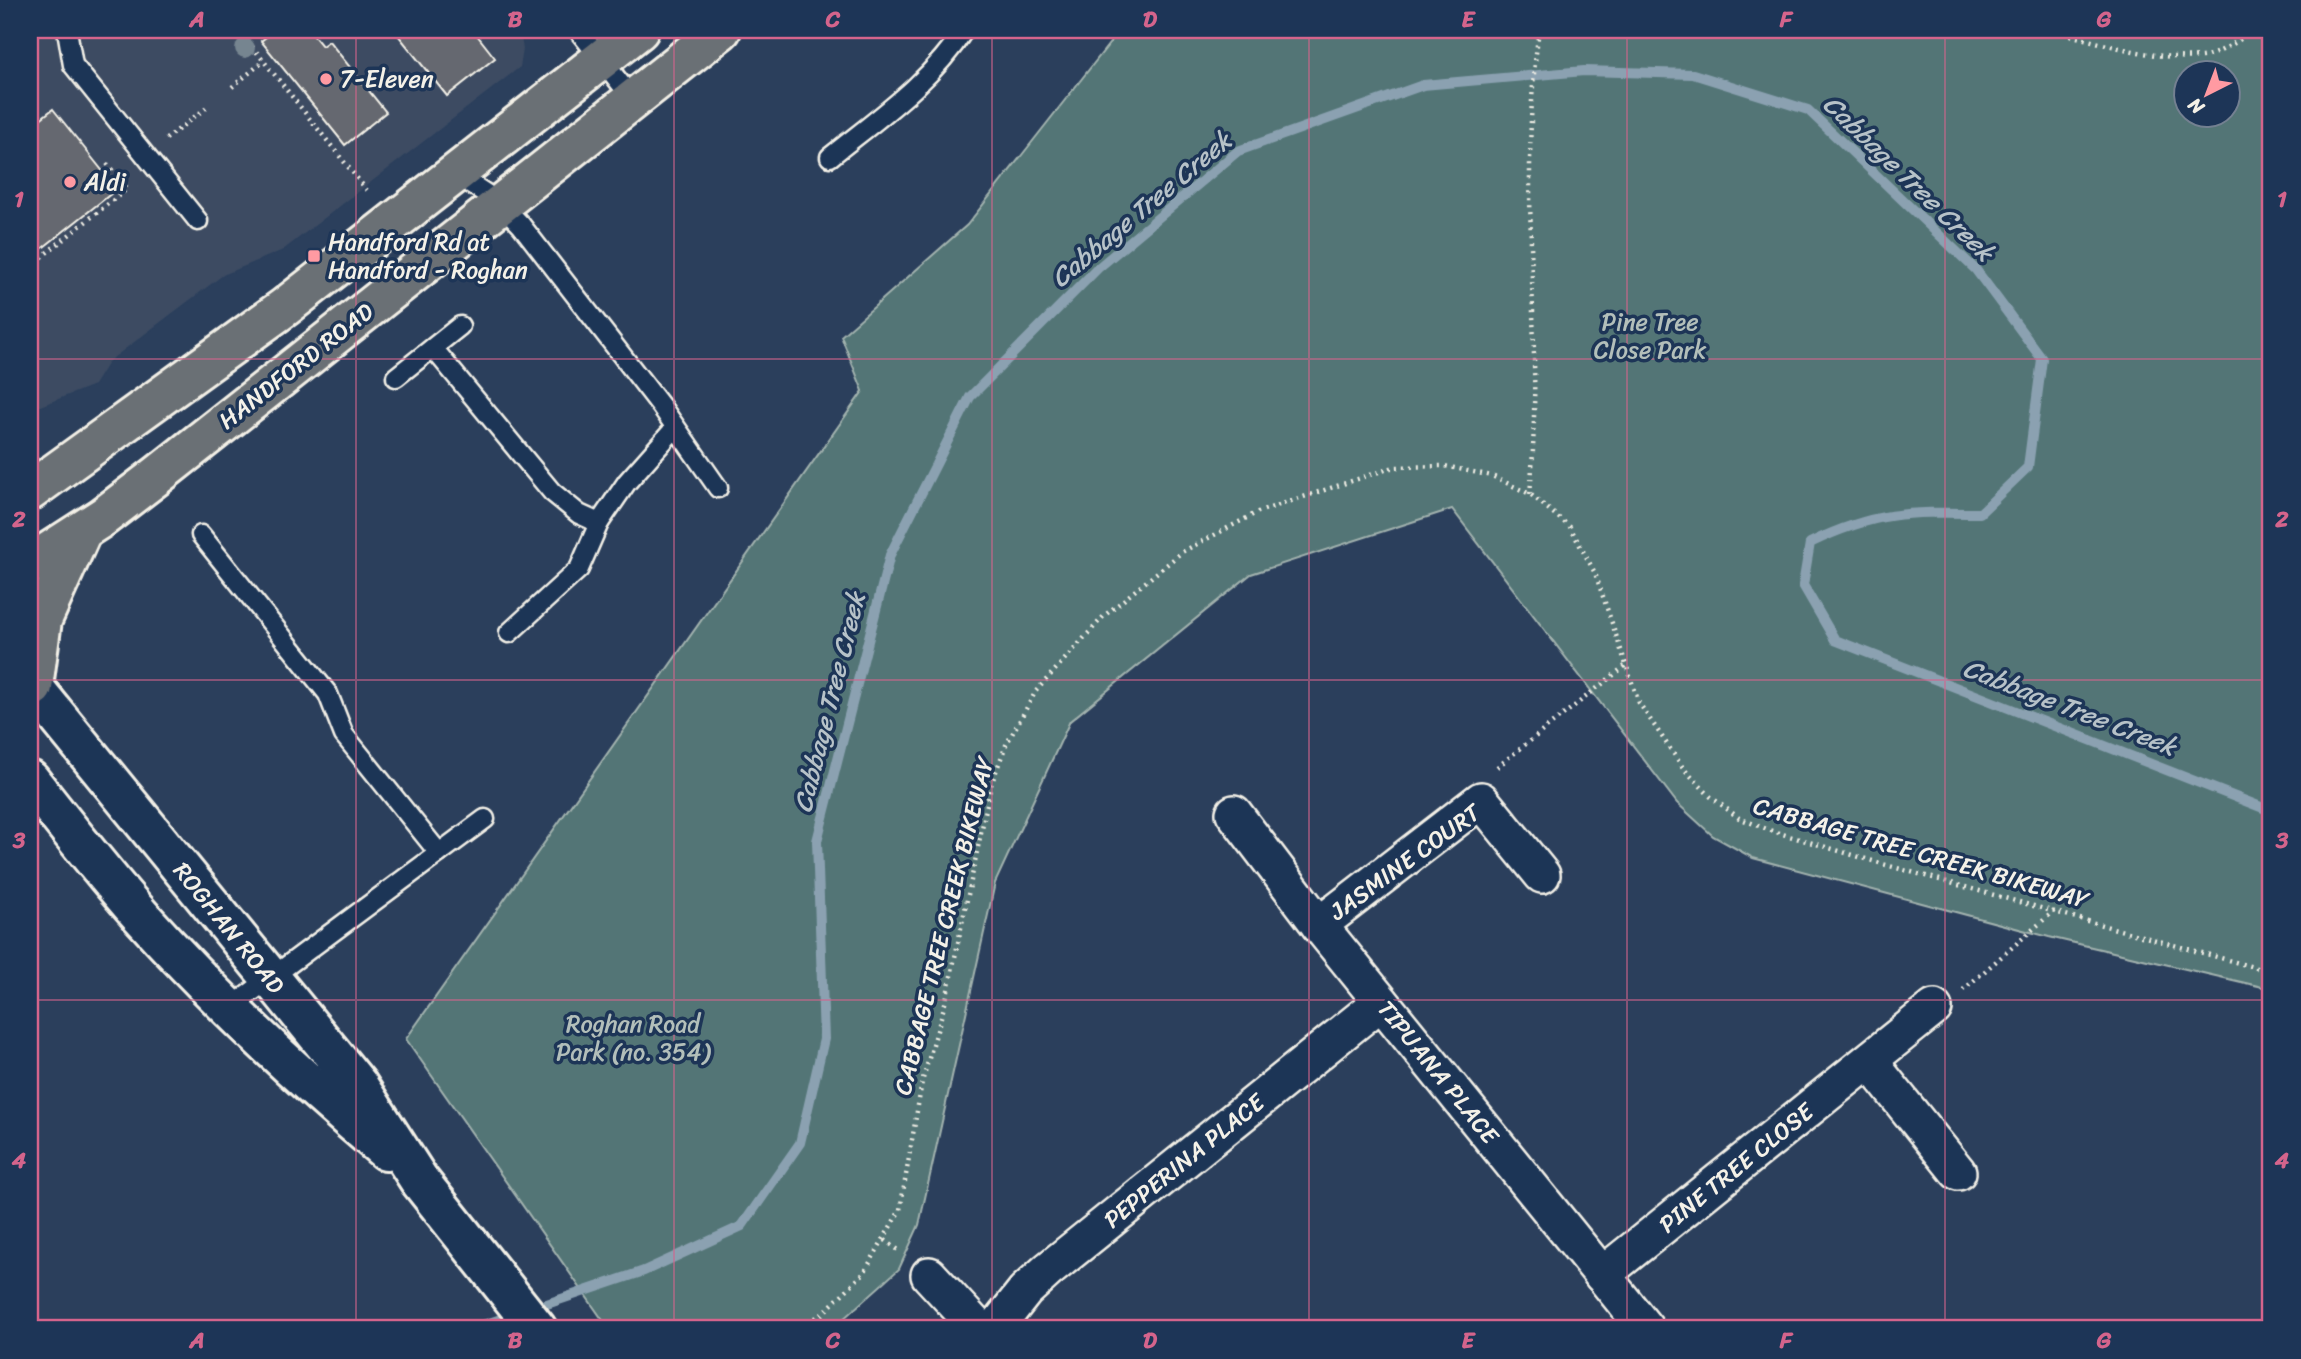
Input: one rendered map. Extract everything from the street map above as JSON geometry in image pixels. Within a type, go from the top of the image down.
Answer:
[{"type":"main road","points":[[30,491],[285,307],[456,174],[589,44],[639,30]]},
{"type":"main road","name":"HANDFORD ROAD","points":[[30,564],[82,531],[158,475],[632,98],[722,30]]},
{"type":"main road","points":[[31,685],[42,620],[82,531]]},
{"type":"main road","name":"ROGHAN ROAD","points":[[31,685],[358,1085],[419,1180],[537,1329]]},
{"type":"main road","name":"ROGHAN ROAD","points":[[30,780],[141,916],[230,1008],[331,1105],[419,1180]]},
{"type":"street","name":"JASMINE COURT","points":[[1320,925],[1481,800],[1542,875]]},
{"type":"street","name":"TIPUANA PLACE","points":[[1234,813],[1381,1002],[1646,1329]]},
{"type":"street","name":"PEPPERINA PLACE","points":[[995,1329],[1025,1292],[1048,1270],[1381,1002]]},
{"type":"street","name":"PINE TREE CLOSE","points":[[1602,1275],[1934,1008]]},
{"type":"street","points":[[1869,1061],[1958,1172]]},
{"type":"street","points":[[929,1275],[979,1329]]},
{"type":"lane","points":[[67,30],[73,65],[198,221]]},
{"type":"lane","points":[[830,158],[901,101],[949,53],[964,30]]},
{"type":"lane","points":[[589,44],[632,98]]},
{"type":"lane","points":[[456,174],[500,203],[559,272],[718,488]]},
{"type":"lane","points":[[396,377],[460,326]]},
{"type":"lane","points":[[433,348],[552,492],[579,514],[598,523]]},
{"type":"lane","points":[[509,633],[579,569],[598,523],[627,482],[675,428]]},
{"type":"lane","points":[[201,535],[328,694],[344,735],[439,853]]},
{"type":"lane","points":[[230,1008],[485,820]]},
{"type":"path","points":[[239,30],[371,196]]},
{"type":"path","points":[[1530,494],[1536,424],[1531,101],[1539,30]]},
{"type":"path","points":[[2050,30],[2142,52],[2202,57],[2233,44],[2254,30]]},
{"type":"path","points":[[232,87],[264,61]]},
{"type":"path","points":[[159,145],[207,107]]},
{"type":"path","points":[[30,266],[127,189],[105,161]]},
{"type":"path","points":[[105,175],[111,170]]},
{"type":"path","name":"CABBAGE TREE CREEK BIKEWAY","points":[[797,1329],[822,1314],[864,1273],[900,1210],[922,1082],[946,1000],[991,785],[1006,745],[1035,691],[1104,616],[1172,560],[1258,512],[1394,467],[1445,466],[1492,476],[1530,494],[1570,527],[1584,547],[1639,703],[1684,769],[1711,797],[1738,817],[1769,830],[1886,865],[2271,972]]},
{"type":"path","points":[[1481,800],[1489,774],[1625,666]]},
{"type":"path","points":[[1934,1008],[1956,995],[2055,911]]},
{"type":"shaded area","points":[[30,30],[520,30],[523,50],[520,67],[283,250],[223,275],[109,361],[94,385],[30,410]]},
{"type":"green space","points":[[1120,30],[2271,30],[2271,989],[2049,937],[1753,858],[1713,836],[1677,803],[1452,509],[1251,574],[1070,721],[995,883],[919,1225],[899,1269],[832,1329],[609,1329],[406,1039],[863,391],[841,336],[967,225]]},
{"type":"building","name":"7-Eleven","points":[[275,30],[309,30],[322,46],[329,41],[386,112],[345,145],[261,41]]},
{"type":"building","points":[[394,30],[473,30],[495,58],[447,96]]},
{"type":"building","name":"Aldi","points":[[53,109],[117,189],[30,258],[30,127]]},
{"type":"waterway","name":"Cabbage Tree Creek","points":[[532,1309],[644,1271],[742,1226],[800,1143],[824,1039],[817,841],[890,555],[970,397],[1098,268],[1238,151],[1423,85],[1584,71],[1693,74],[1808,110],[1976,270],[2042,359],[2028,467],[1980,513],[1912,514],[1874,519],[1833,532],[1810,543],[1803,585],[1835,640],[2271,811]]},
{"type":"waterway","name":"Cabbage Tree Creek","points":[[471,1329],[516,1314]]},
{"type":"place","name":"7-Eleven","points":[[326,79]]},
{"type":"place","name":"Aldi","points":[[70,182]]},
{"type":"place","name":"Handford Rd at Handford - Roghan","points":[[314,256]]},
{"type":"park label","name":"Pine Tree Close Park","points":[[1650,336]]},
{"type":"park label","name":"Roghan Road Park (no. 354)","points":[[633,1038]]}]
